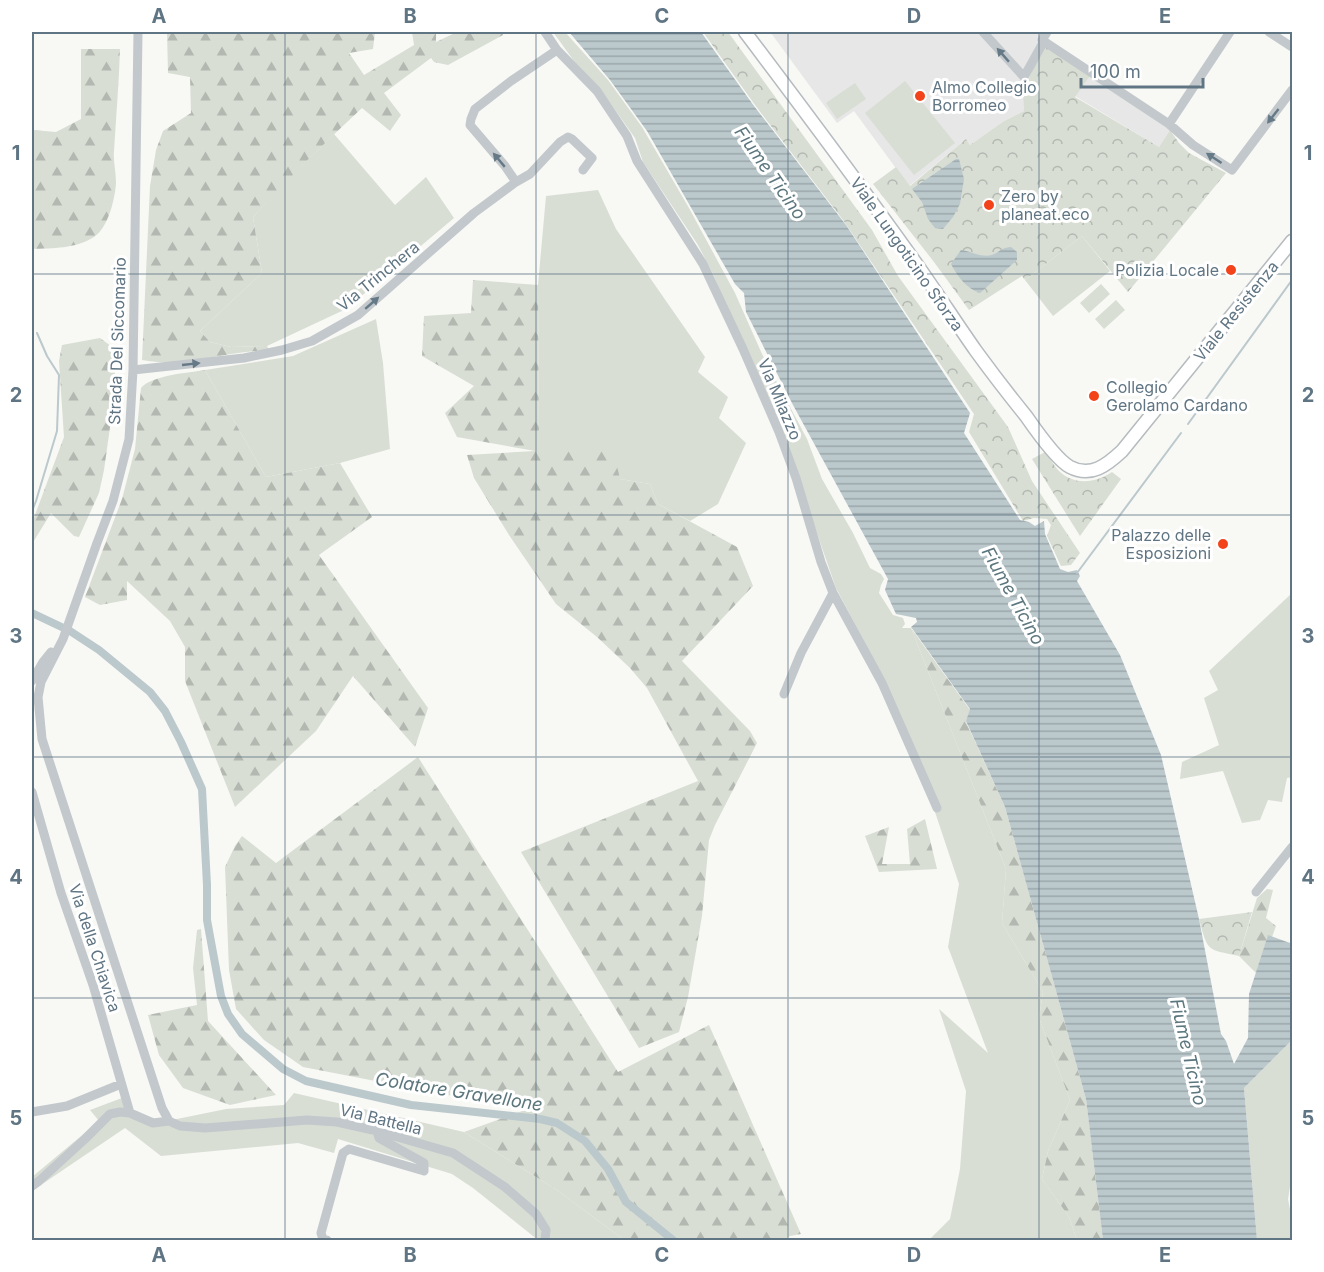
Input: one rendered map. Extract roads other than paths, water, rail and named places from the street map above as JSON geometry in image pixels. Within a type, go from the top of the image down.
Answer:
[{"type":"main road","name":"Viale Lungoticino Sforza","points":[[745,32],[918,267],[977,352],[1043,439],[1065,464],[1076,470]]},
{"type":"main road","name":"Viale Resistenza","points":[[1076,470],[1098,469],[1122,451],[1293,241]]},
{"type":"street","name":"Strada Del Siccomario","points":[[63,639],[113,501],[129,439],[133,370],[138,32]]},
{"type":"street","name":"Via Milazzo","points":[[545,32],[557,50],[597,91],[627,136],[637,161],[703,264],[779,432],[833,593],[882,683],[937,808]]},
{"type":"street","points":[[983,32],[1024,77],[1044,37],[1169,124],[1193,145],[1232,170],[1293,90]]},
{"type":"street","points":[[1169,124],[1230,32]]},
{"type":"street","points":[[1269,32],[1293,47]]},
{"type":"street","points":[[516,182],[470,125],[471,119],[475,109],[557,50]]},
{"type":"street","name":"Via Trinchera","points":[[133,370],[244,358],[312,341],[358,315],[474,213],[530,174],[560,142],[568,137],[572,138],[592,158],[583,170]]},
{"type":"street","points":[[784,694],[805,645],[833,593]]},
{"type":"street","points":[[32,681],[43,662],[63,639]]},
{"type":"street","points":[[63,639],[41,682],[38,697],[42,739],[162,1108],[169,1121]]},
{"type":"street","name":"Via della Chiavica","points":[[32,792],[61,893],[93,985],[130,1113]]},
{"type":"street","points":[[1256,892],[1293,847]]},
{"type":"street","points":[[32,1111],[67,1106],[121,1084]]},
{"type":"street","points":[[32,1186],[86,1140],[110,1114],[130,1113]]},
{"type":"street","name":"Via Battella","points":[[130,1113],[153,1123],[169,1121],[180,1126],[205,1128],[307,1120],[338,1122],[453,1153],[505,1187],[536,1214],[546,1230],[545,1240]]},
{"type":"street","points":[[327,1240],[323,1239],[321,1233],[343,1153],[349,1149],[424,1171],[424,1163],[379,1138],[377,1131]]},
{"type":"water","name":"Fiume Ticino","points":[[569,32],[701,32],[754,106],[846,225],[970,413],[964,433],[1020,520],[1035,526],[1044,521],[1045,534],[1060,569],[1068,572],[1077,570],[1080,576],[1077,581],[1120,655],[1161,755],[1199,919],[1221,1034],[1226,1041],[1234,1064],[1248,1038],[1249,994],[1268,935],[1290,943],[1292,940],[1292,1040],[1244,1088],[1257,1240],[1103,1240],[1086,1099],[1005,807],[966,721],[970,709],[911,627],[917,622],[916,618],[896,614],[885,590],[888,579],[793,405],[746,312],[744,293],[735,284],[647,131],[610,80]]},
{"type":"water","points":[[959,159],[964,179],[960,204],[943,229],[935,228],[928,219],[922,202],[912,189]]},
{"type":"water","points":[[1011,247],[1017,252],[1017,260],[980,293],[963,282],[951,264],[961,250],[988,256]]},
{"type":"waterway","points":[[1188,424],[1292,280]]},
{"type":"waterway","points":[[32,511],[57,431],[59,375],[47,356],[37,333]]},
{"type":"waterway","points":[[1077,573],[1181,433]]},
{"type":"waterway","name":"Colatore Gravellone","points":[[32,613],[70,631],[99,650],[150,692],[165,711],[181,742],[202,789],[207,920],[221,996],[228,1014],[242,1034],[283,1069],[306,1081],[411,1105],[540,1119],[557,1123],[585,1141],[608,1169],[626,1202],[673,1240]]},
{"type":"place","name":"Almo Collegio Borromeo","points":[[920,96]]},
{"type":"place","name":"Zero by planeat.eco","points":[[989,205]]},
{"type":"place","name":"Polizia Locale","points":[[1231,270]]},
{"type":"place","name":"Collegio Gerolamo Cardano","points":[[1094,396]]},
{"type":"place","name":"Palazzo delle Esposizioni","points":[[1223,544]]}]
